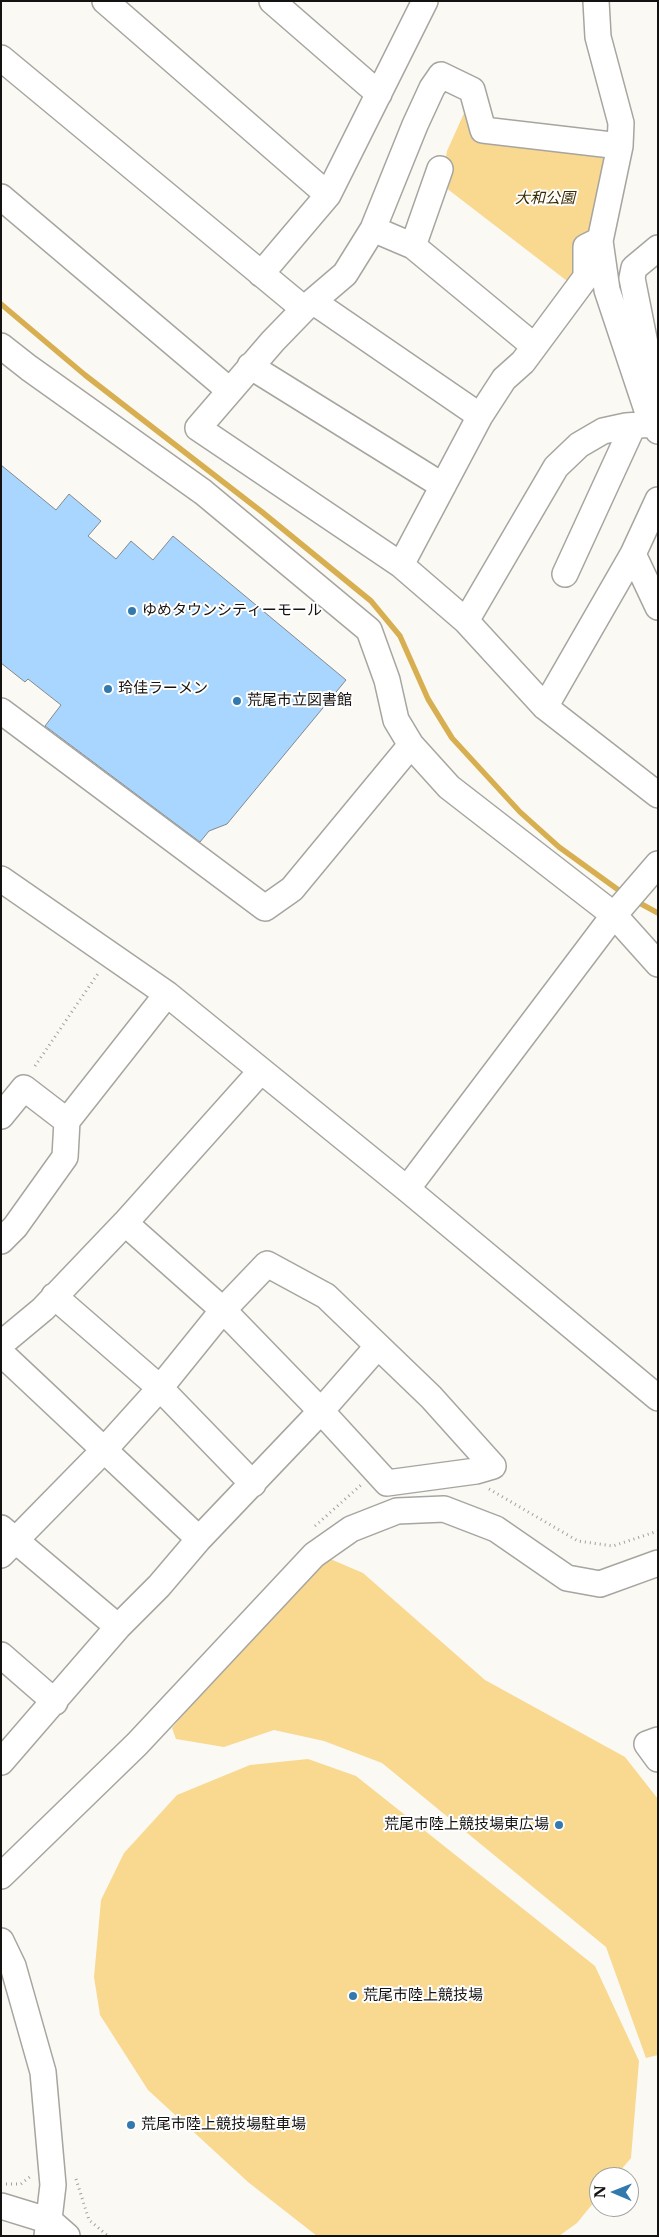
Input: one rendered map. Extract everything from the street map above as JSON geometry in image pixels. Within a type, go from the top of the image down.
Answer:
[{"type":"street","points":[[105,1],[328,195]]},
{"type":"street","points":[[272,1],[379,94]]},
{"type":"street","points":[[261,274],[328,195],[425,1]]},
{"type":"street","points":[[596,1],[598,37],[620,123],[620,146],[600,241],[607,290],[648,423]]},
{"type":"street","points":[[1,58],[261,274],[480,416]]},
{"type":"street","points":[[620,146],[483,130],[472,90],[441,75],[432,88],[415,125],[374,229],[345,274],[309,306],[250,366],[198,428],[401,565],[466,621],[545,707],[658,795]]},
{"type":"street","points":[[413,246],[440,169]]},
{"type":"street","points":[[1,197],[230,390]]},
{"type":"street","points":[[374,229],[413,246],[534,346]]},
{"type":"street","points":[[401,565],[480,416],[504,379],[523,362],[586,277],[586,247],[600,241]]},
{"type":"street","points":[[565,574],[648,423],[651,390],[650,369],[632,278],[634,268],[658,248]]},
{"type":"street","points":[[1,346],[203,492],[369,630],[387,680],[396,720],[411,745],[449,787],[617,912],[658,964]]},
{"type":"street","points":[[250,366],[443,486]]},
{"type":"street","points":[[466,621],[556,467],[579,445],[603,431],[648,423]]},
{"type":"street","points":[[545,707],[633,554],[658,500]]},
{"type":"street","points":[[633,554],[658,607]]},
{"type":"street","points":[[1,710],[265,908],[292,889],[411,745]]},
{"type":"street","points":[[407,1189],[617,912],[658,864]]},
{"type":"street","points":[[1,878],[167,994],[260,1072],[407,1189],[658,1398]]},
{"type":"street","points":[[1,1241],[15,1227],[65,1157],[68,1121],[167,994]]},
{"type":"street","points":[[1,1344],[54,1296],[124,1223],[260,1072]]},
{"type":"street","points":[[1,1116],[24,1088],[68,1121]]},
{"type":"street","points":[[118,1627],[6,1541],[105,1449],[160,1388],[224,1310],[267,1264],[326,1296],[377,1347],[431,1396],[493,1466],[476,1471],[387,1483],[224,1310],[124,1223]]},
{"type":"street","points":[[54,1296],[160,1388],[253,1484]]},
{"type":"street","points":[[1,1762],[55,1702],[118,1627],[159,1586],[199,1539],[321,1411],[377,1347]]},
{"type":"street","points":[[1,1354],[105,1449],[199,1539]]},
{"type":"street","points":[[1,1876],[137,1744],[314,1555],[351,1529],[396,1511],[444,1508],[496,1529],[567,1578],[600,1584],[658,1564]]},
{"type":"street","points":[[1,1654],[55,1702]]},
{"type":"street","points":[[658,1740],[647,1744],[658,1759]]},
{"type":"street","points":[[1,1941],[14,1966],[42,2072],[53,2185],[55,2231],[1,2206]]},
{"type":"path","points":[[35,1066],[102,967]]},
{"type":"path","points":[[313,1528],[361,1485],[370,1486]]},
{"type":"path","points":[[482,1485],[578,1541],[613,1546],[658,1531]]},
{"type":"green space","name":"大和公園","points":[[465,111],[479,138],[610,157],[597,234],[580,237],[571,284],[441,184],[447,151]]},
{"type":"green space","name":"荒尾市陸上競技場東広場","points":[[328,1558],[363,1573],[485,1680],[625,1757],[658,1799],[658,2055],[646,2058],[606,1947],[382,1763],[324,1741],[274,1730],[224,1747],[176,1739],[172,1728],[237,1649]]},
{"type":"green space","name":"荒尾市陸上競技場","points":[[308,1759],[356,1776],[595,1966],[639,2061],[631,2158],[623,2167],[589,2167],[589,2208],[577,2223],[559,2236],[317,2236],[248,2182],[148,2090],[100,2015],[94,1977],[101,1900],[124,1853],[177,1795],[250,1765]]},
{"type":"building","name":"ゆめタウンシティーモール","points":[[1,465],[56,510],[69,494],[101,521],[88,536],[116,559],[131,541],[153,560],[173,536],[346,680],[227,824],[209,831],[200,842],[45,726],[61,705],[28,679],[25,682],[1,663]]},
{"type":"waterway","points":[[1,304],[85,375],[262,512],[371,601],[400,636],[428,699],[452,738],[520,812],[559,847],[624,894]]},
{"type":"waterway","points":[[634,900],[658,913]]},
{"type":"place","name":"ゆめタウンシティーモール","points":[[132,611]]},
{"type":"place","name":"玲佳ラーメン","points":[[108,689]]},
{"type":"place","name":"荒尾市立図書館","points":[[237,701]]},
{"type":"place","name":"荒尾市陸上競技場東広場","points":[[559,1825]]},
{"type":"place","name":"荒尾市陸上競技場","points":[[353,1996]]},
{"type":"place","name":"荒尾市陸上競技場駐車場","points":[[131,2125]]}]
